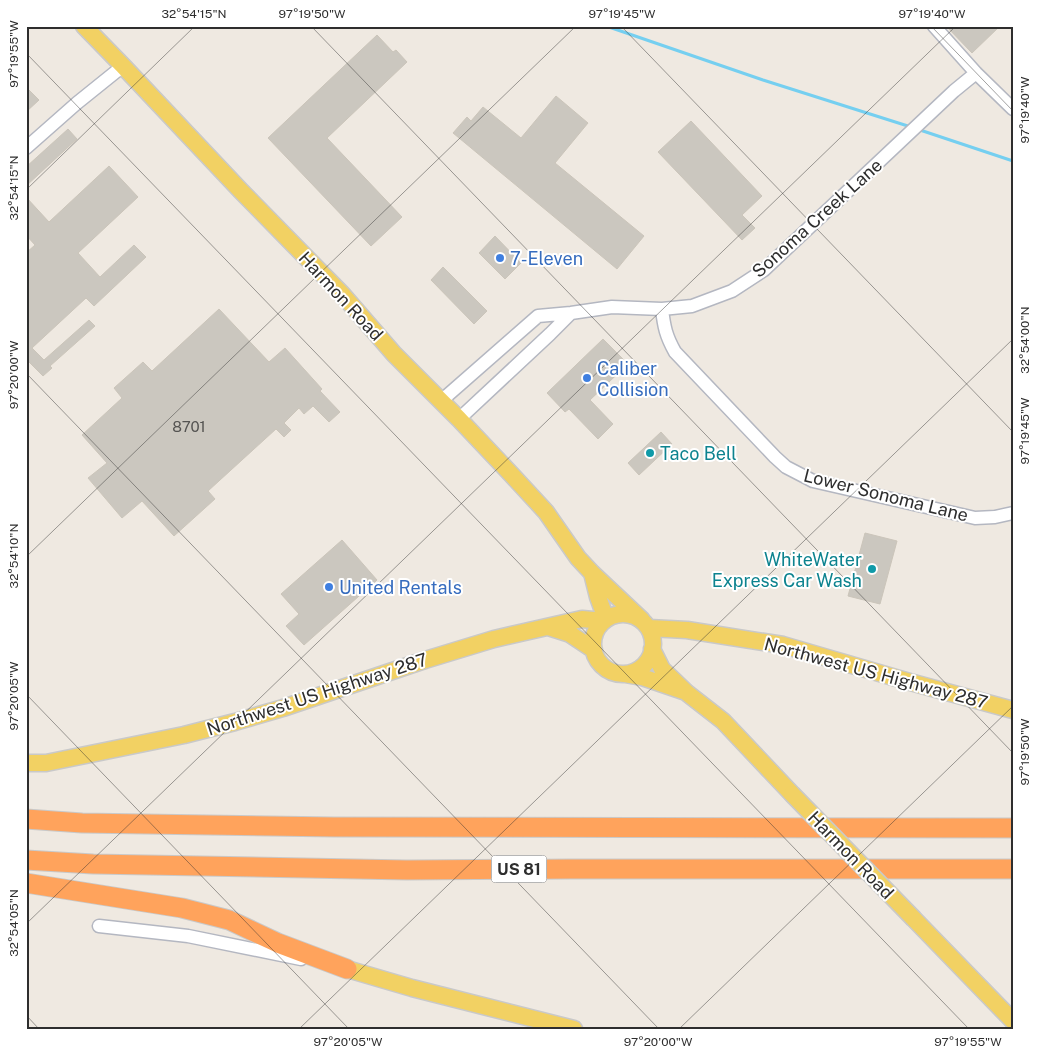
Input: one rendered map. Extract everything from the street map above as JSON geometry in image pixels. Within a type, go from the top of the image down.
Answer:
[{"type":"highway","points":[[26,819],[82,823],[334,827],[1013,828]]},
{"type":"highway","name":"US 81","points":[[26,860],[94,864],[407,870],[1013,869]]},
{"type":"highway","points":[[26,883],[209,914],[229,920],[278,943],[347,969]]},
{"type":"main road","name":"Harmon Road","points":[[84,26],[342,294],[394,354],[459,419],[546,512],[578,558],[645,624]]},
{"type":"main road","name":"Harmon Road","points":[[592,573],[605,620]]},
{"type":"main road","name":"Northwest US Highway 287","points":[[26,763],[46,763],[184,735],[283,708],[494,639],[582,619],[605,620],[614,615],[624,614],[634,616],[645,624],[782,645],[1013,710]]},
{"type":"main road","points":[[605,620],[597,629],[593,640],[594,650],[598,660],[606,668],[623,674],[639,669],[650,657],[653,642],[652,635],[645,624]]},
{"type":"main road","points":[[546,626],[570,634],[594,650]]},
{"type":"main road","name":"Harmon Road","points":[[652,650],[662,669],[687,693],[730,728],[1013,1021]]},
{"type":"main road","name":"Harmon Road","points":[[615,672],[642,677],[687,693]]},
{"type":"main road","points":[[347,969],[412,988],[574,1029]]},
{"type":"street","points":[[934,26],[976,73],[1013,109]]},
{"type":"street","points":[[26,148],[123,66]]},
{"type":"street","name":"Sonoma Creek Lane","points":[[441,401],[538,316],[612,307],[662,309],[692,306],[732,291],[764,270],[954,91],[976,73]]},
{"type":"street","name":"Lower Sonoma Lane","points":[[662,309],[665,330],[675,352],[786,467],[813,481],[974,518],[995,518],[1013,513]]},
{"type":"street","points":[[459,419],[571,313]]},
{"type":"street","points":[[99,926],[188,936],[347,969]]},
{"type":"building","points":[[946,26],[1000,26],[972,53]]},
{"type":"building","points":[[377,35],[393,52],[396,50],[407,62],[327,138],[402,217],[371,246],[268,138]]},
{"type":"building","points":[[26,87],[39,100],[26,112]]},
{"type":"building","points":[[556,96],[588,123],[555,163],[644,236],[617,269],[453,133],[467,117],[471,121],[483,107],[521,138]]},
{"type":"building","points":[[691,121],[762,196],[742,215],[755,228],[742,240],[658,152]]},
{"type":"building","points":[[68,129],[77,139],[26,186],[26,167]]},
{"type":"building","points":[[109,166],[138,197],[78,253],[100,277],[134,245],[146,257],[94,306],[86,298],[32,348],[44,360],[89,320],[95,326],[50,366],[52,368],[43,376],[26,359],[26,253],[35,245],[26,235],[26,197],[49,222]]},
{"type":"building","name":"7-Eleven","points":[[495,236],[521,263],[505,279],[479,253]]},
{"type":"building","name":"7-Eleven","points":[[443,267],[487,311],[474,324],[431,280]]},
{"type":"building","points":[[219,309],[269,362],[285,348],[340,412],[329,422],[313,406],[304,414],[299,408],[284,423],[291,430],[284,437],[276,429],[208,491],[215,499],[174,536],[142,501],[122,518],[88,478],[107,463],[82,435],[122,398],[114,388],[143,362],[152,371]]},
{"type":"building","name":"Caliber Collision","points":[[603,339],[628,364],[590,400],[613,424],[598,439],[569,409],[565,412],[547,393]]},
{"type":"building","name":"Taco Bell","points":[[661,432],[672,444],[639,475],[628,463]]},
{"type":"building","name":"WhiteWater Express Car Wash","points":[[865,533],[897,541],[880,604],[848,596]]},
{"type":"building","name":"United Rentals","points":[[342,540],[377,580],[304,645],[286,626],[299,614],[281,594]]},
{"type":"waterway","points":[[606,26],[763,80],[911,127]]},
{"type":"waterway","points":[[917,129],[1013,161]]},
{"type":"place","name":"7-Eleven","points":[[500,258]]},
{"type":"place","name":"Caliber Collision","points":[[587,378]]},
{"type":"place","name":"Taco Bell","points":[[650,453]]},
{"type":"place","name":"WhiteWater Express Car Wash","points":[[872,569]]},
{"type":"place","name":"United Rentals","points":[[329,587]]}]
